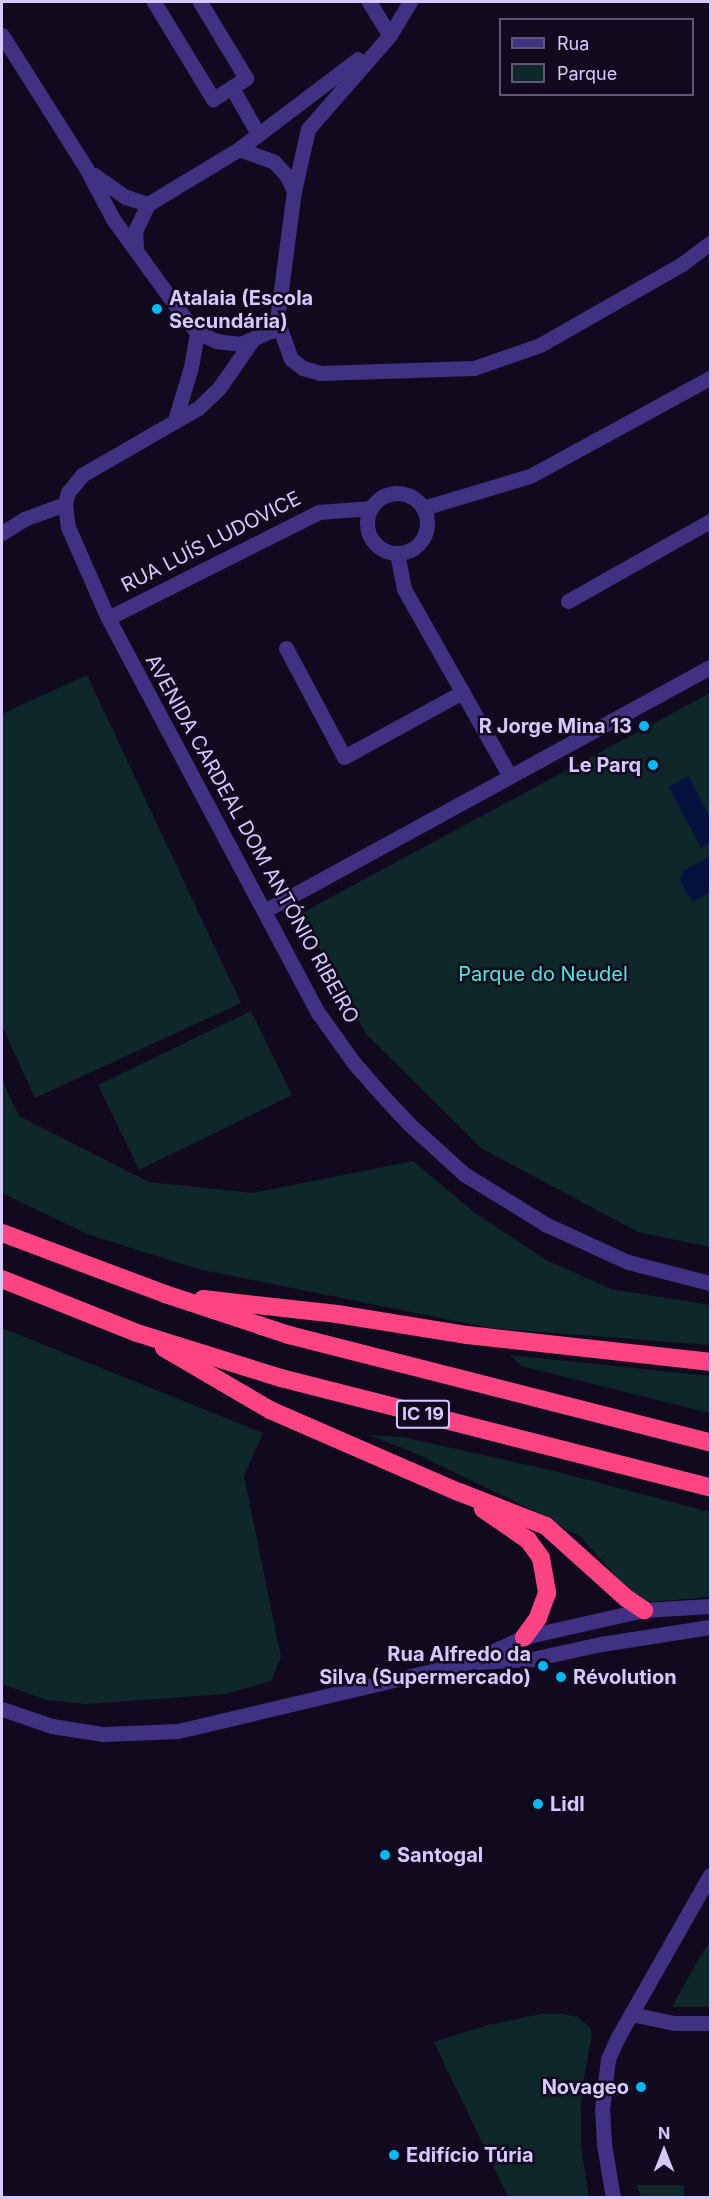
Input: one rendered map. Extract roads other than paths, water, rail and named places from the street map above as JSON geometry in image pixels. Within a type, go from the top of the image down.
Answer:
[{"type":"highway","name":"IC 19","points":[[2,1233],[165,1294],[289,1335],[711,1442]]},
{"type":"highway","name":"IC 19","points":[[2,1279],[137,1332],[281,1378],[711,1487]]},
{"type":"highway","points":[[165,1294],[337,1314],[467,1335],[711,1362]]},
{"type":"highway","points":[[137,1332],[270,1410],[459,1492],[546,1526],[626,1598],[644,1610]]},
{"type":"highway","points":[[459,1492],[528,1540],[541,1558],[547,1593],[538,1618],[524,1637]]},
{"type":"street","points":[[154,2],[213,99],[246,78],[200,2]]},
{"type":"street","points":[[369,2],[390,35]]},
{"type":"street","points":[[2,35],[86,168],[113,219],[136,248],[186,321],[197,332],[216,341],[240,345],[271,331],[277,320],[294,191],[308,129],[390,35],[410,2]]},
{"type":"street","points":[[136,248],[135,231],[148,204],[239,149],[390,35]]},
{"type":"street","points":[[232,88],[258,134]]},
{"type":"street","points":[[239,149],[274,162],[287,176],[294,191]]},
{"type":"street","points":[[86,168],[126,198],[148,204]]},
{"type":"street","points":[[277,320],[291,358],[303,368],[320,373],[474,368],[540,345],[682,264],[711,243]]},
{"type":"street","points":[[175,420],[191,367],[197,332]]},
{"type":"street","points":[[2,533],[24,519],[64,504],[68,492],[82,475],[198,408],[219,388],[251,342]]},
{"type":"street","points":[[423,508],[530,476],[711,378]]},
{"type":"street","points":[[402,493],[417,501],[423,508],[427,528],[423,538],[407,551],[397,553],[387,551],[371,538],[367,518],[371,508],[384,496],[402,493]]},
{"type":"street","name":"AVENIDA CARDEAL DOM ANTÓNIO RIBEIRO","points":[[64,504],[68,527],[108,618],[319,1014],[354,1063],[410,1125],[464,1174],[547,1225],[628,1262],[711,1283]]},
{"type":"street","name":"RUA LUÍS LUDOVICE","points":[[108,618],[319,512],[371,508]]},
{"type":"street","points":[[568,601],[711,521]]},
{"type":"street","points":[[397,553],[404,589],[510,776]]},
{"type":"street","points":[[285,648],[344,757],[462,692]]},
{"type":"street","points":[[264,911],[711,667]]},
{"type":"street","points":[[469,1662],[524,1637],[644,1610],[711,1606]]},
{"type":"street","points":[[644,1610],[665,1619],[705,1627]]},
{"type":"street","points":[[2,1709],[52,1726],[103,1734],[178,1731],[469,1662],[532,1659],[601,1644],[705,1627]]},
{"type":"street","points":[[613,2198],[604,2144],[603,2087],[608,2059],[631,2014],[711,1875]]},
{"type":"street","points":[[631,2014],[674,2023],[711,2023]]},
{"type":"place","name":"Atalaia (Escola Secundária)","points":[[157,309]]},
{"type":"place","name":"R Jorge Mina 13","points":[[644,726]]},
{"type":"place","name":"Le Parq","points":[[653,765]]},
{"type":"place","name":"Rua Alfredo da Silva (Supermercado)","points":[[543,1666]]},
{"type":"place","name":"Révolution","points":[[561,1677]]},
{"type":"place","name":"Lidl","points":[[538,1804]]},
{"type":"place","name":"Santogal","points":[[385,1855]]},
{"type":"place","name":"Novageo","points":[[641,2087]]},
{"type":"place","name":"Edifício Túria","points":[[394,2155]]},
{"type":"park label","name":"Parque do Neudel","points":[[543,974]]}]
